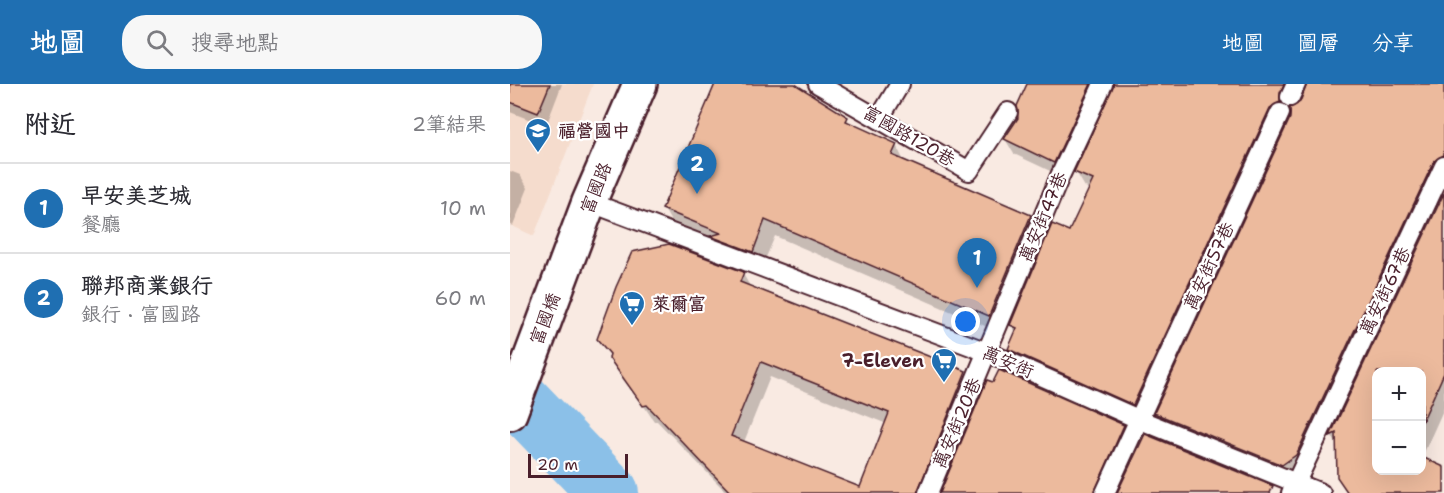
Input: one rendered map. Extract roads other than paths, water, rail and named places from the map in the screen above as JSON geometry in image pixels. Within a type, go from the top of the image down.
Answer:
[{"type":"street","name":"富國路","points":[[568,259],[589,202],[640,84]]},
{"type":"street","name":"富國橋","points":[[510,413],[568,259]]},
{"type":"lane","name":"富國路120巷","points":[[818,84],[969,171],[1008,112]]},
{"type":"lane","points":[[879,119],[900,84]]},
{"type":"lane","name":"萬安街47巷","points":[[987,352],[1060,176],[1103,84]]},
{"type":"lane","name":"萬安街57巷","points":[[1105,493],[1280,113]]},
{"type":"lane","name":"萬安街67巷","points":[[1293,488],[1444,166]]},
{"type":"lane","name":"萬安街","points":[[589,202],[987,352],[1293,488],[1321,493]]},
{"type":"lane","name":"萬安街20巷","points":[[928,493],[987,352]]},
{"type":"waterway","points":[[510,390],[609,493]]},
{"type":"place","name":"福營國中","points":[[538,154]]},
{"type":"place","name":"聯邦商業銀行","points":[[697,194]]},
{"type":"place","name":"早安美芝城","points":[[977,288]]},
{"type":"place","name":"萊爾富","points":[[632,327]]},
{"type":"place","name":"7-Eleven","points":[[944,384]]}]
